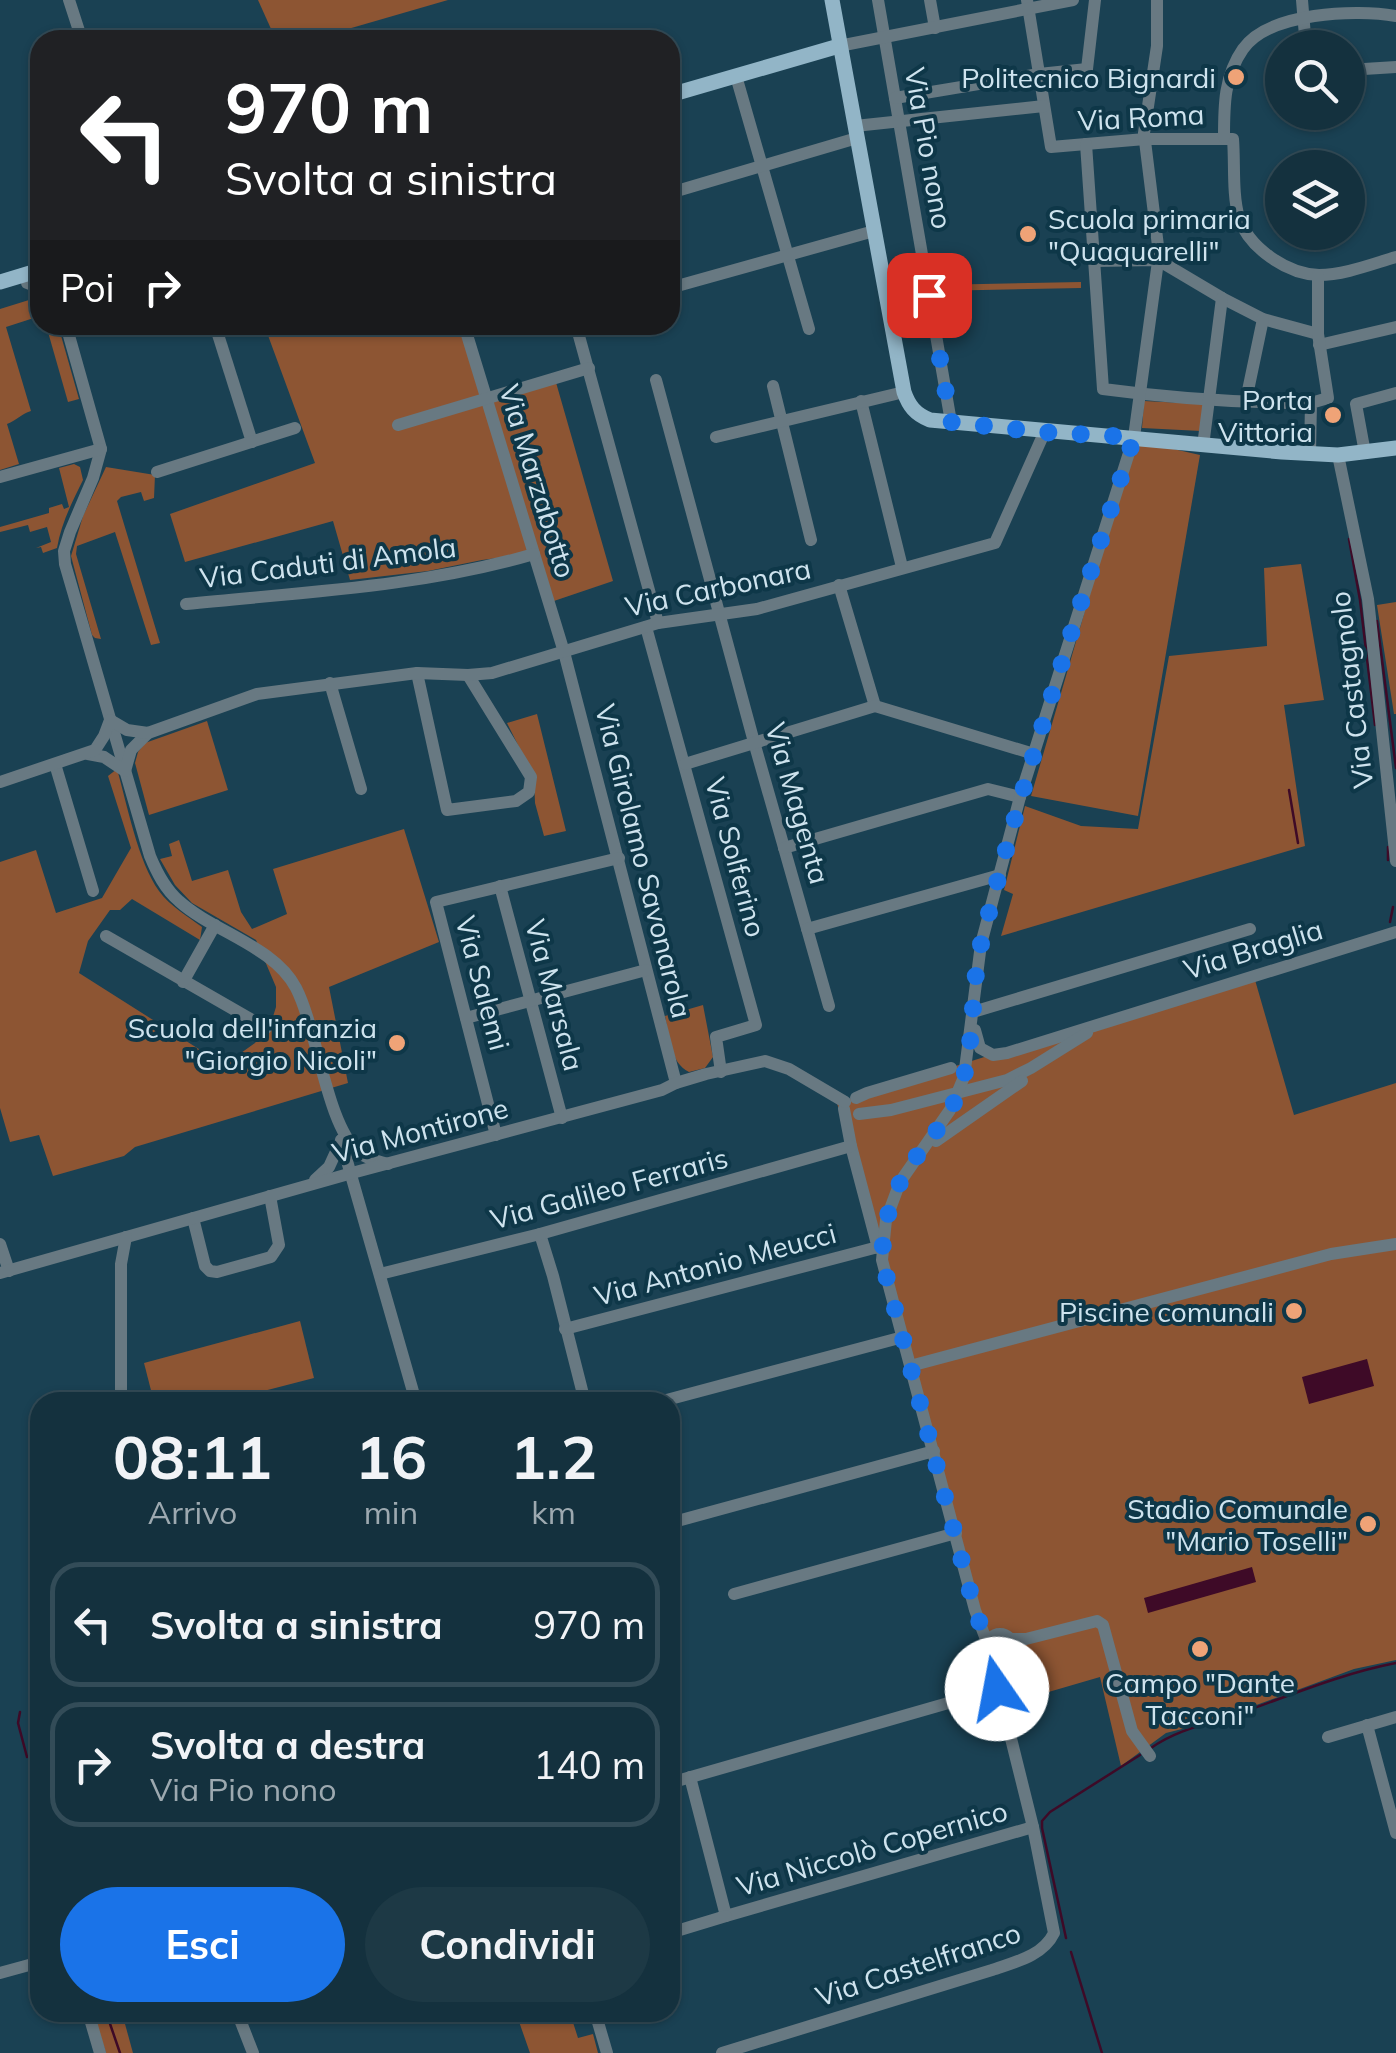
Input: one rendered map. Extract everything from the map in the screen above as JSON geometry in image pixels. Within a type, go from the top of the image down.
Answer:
[{"type":"main road","points":[[832,0],[904,392],[918,415],[930,420],[1310,454],[1396,448]]},
{"type":"main road","points":[[680,92],[839,46]]},
{"type":"main road","points":[[0,282],[30,273]]},
{"type":"main road","points":[[0,290],[30,284]]},
{"type":"street","points":[[70,0],[79,30]]},
{"type":"street","name":"Via Pio nono","points":[[878,0],[951,422]]},
{"type":"street","points":[[930,0],[935,28]]},
{"type":"street","points":[[839,46],[1028,5],[1073,0]]},
{"type":"street","points":[[896,98],[1087,69],[1095,0]]},
{"type":"street","name":"Via Castelfranco","points":[[880,1253],[886,1220],[900,1182],[940,1127],[964,1077],[981,944],[1020,797],[1134,437],[1158,260],[1145,139],[1157,46],[1156,0]]},
{"type":"street","points":[[1302,0],[1304,30]]},
{"type":"street","points":[[680,190],[763,168],[856,132],[900,122],[1044,106],[1028,5]]},
{"type":"street","points":[[1396,16],[1356,12],[1303,18],[1260,33],[1244,48],[1232,68],[1224,96],[1238,213],[1248,236],[1262,251],[1297,270],[1318,275],[1396,258]]},
{"type":"street","points":[[1365,69],[1396,67]]},
{"type":"street","points":[[736,76],[808,330]]},
{"type":"street","name":"Via Roma","points":[[1044,106],[1051,148],[1145,139],[1228,138]]},
{"type":"street","points":[[1086,144],[1104,389],[1311,403],[1328,398],[1318,340],[1318,275]]},
{"type":"street","points":[[680,284],[874,231]]},
{"type":"street","points":[[1093,261],[1158,260],[1263,319],[1318,340],[1396,327]]},
{"type":"street","points":[[886,296],[929,295]]},
{"type":"street","points":[[1203,446],[1222,298]]},
{"type":"street","points":[[1246,400],[1263,319]]},
{"type":"street","points":[[69,335],[100,445],[93,478],[64,550],[65,564],[150,856],[168,890],[179,901],[281,968],[294,984],[343,1137],[343,1154],[352,1173],[413,1392]]},
{"type":"street","points":[[218,335],[252,442]]},
{"type":"street","name":"Via Marzabotto","points":[[467,335],[564,652]]},
{"type":"street","name":"Via Solferino","points":[[579,335],[684,764],[756,1025],[716,1037],[722,1072]]},
{"type":"street","points":[[398,424],[589,368]]},
{"type":"street","name":"Via Magenta","points":[[656,380],[830,1006]]},
{"type":"street","points":[[773,386],[811,540]]},
{"type":"street","points":[[716,437],[904,392]]},
{"type":"street","points":[[1365,452],[1356,404],[1396,394]]},
{"type":"street","points":[[861,401],[902,568]]},
{"type":"street","points":[[1310,454],[1311,403]]},
{"type":"street","points":[[156,472],[295,428]]},
{"type":"street","name":"Via Carbonara","points":[[0,782],[94,753],[257,694],[417,673],[468,675],[517,668],[652,625],[757,608],[995,544],[1046,431]]},
{"type":"street","points":[[0,478],[100,445]]},
{"type":"street","name":"Via Castagnolo","points":[[1338,455],[1368,599],[1392,778],[1396,861]]},
{"type":"street","points":[[65,458],[84,462],[93,478]]},
{"type":"street","name":"Via Caduti di Amola","points":[[186,604],[359,589],[486,567],[534,554]]},
{"type":"street","points":[[839,585],[875,706]]},
{"type":"street","name":"Via Girolamo Savonarola","points":[[564,652],[676,1083]]},
{"type":"street","points":[[417,673],[447,810],[516,801],[529,792],[530,777],[468,675]]},
{"type":"street","points":[[330,683],[361,789]]},
{"type":"street","points":[[684,764],[875,706],[1034,754]]},
{"type":"street","points":[[110,720],[142,735],[125,771]]},
{"type":"street","points":[[110,720],[94,753],[125,771]]},
{"type":"street","points":[[55,764],[93,891]]},
{"type":"street","points":[[784,848],[988,788],[1020,797]]},
{"type":"street","points":[[500,886],[619,858]]},
{"type":"street","points":[[807,930],[1000,875]]},
{"type":"street","name":"Via Salemi","points":[[496,1135],[436,902],[500,886]]},
{"type":"street","name":"Via Marsala","points":[[500,886],[562,1118]]},
{"type":"street","points":[[183,982],[215,925]]},
{"type":"street","points":[[973,1015],[1250,929]]},
{"type":"street","name":"Via Braglia","points":[[973,1015],[980,1048],[992,1054],[1007,1052],[1396,932]]},
{"type":"street","points":[[106,936],[266,1028]]},
{"type":"street","points":[[466,1018],[646,970]]},
{"type":"street","name":"Via Castelfranco","points":[[912,1163],[950,1128],[993,1098],[1126,1016]]},
{"type":"street","name":"Via Braglia","points":[[958,1094],[1019,1074],[1089,1032],[1126,1016]]},
{"type":"street","name":"Via Montirone","points":[[4,1272],[662,1090],[706,1074],[765,1061],[779,1064],[853,1105],[911,1105],[958,1094]]},
{"type":"street","points":[[853,1105],[867,1092],[951,1068]]},
{"type":"street","name":"Via Castelfranco","points":[[722,2053],[1014,1962],[1048,1945],[1054,1932],[997,1689],[1000,1647],[975,1610],[851,1146],[853,1105]]},
{"type":"street","points":[[343,1137],[360,1154],[388,1164]]},
{"type":"street","points":[[310,1185],[329,1167],[343,1137]]},
{"type":"street","name":"Via Galileo Ferraris","points":[[380,1274],[540,1234],[851,1146]]},
{"type":"street","points":[[192,1218],[210,1272],[271,1257],[279,1246],[270,1196]]},
{"type":"street","points":[[540,1234],[582,1392]]},
{"type":"street","points":[[121,1392],[121,1264],[126,1237]]},
{"type":"street","points":[[108,1242],[112,1255],[121,1264]]},
{"type":"street","points":[[0,1244],[4,1272]]},
{"type":"street","points":[[910,1366],[1331,1254],[1396,1244]]},
{"type":"street","name":"Via Antonio Meucci","points":[[566,1329],[880,1253]]},
{"type":"street","points":[[680,1397],[902,1338]]},
{"type":"street","points":[[680,1520],[934,1451]]},
{"type":"street","points":[[734,1594],[956,1533]]},
{"type":"street","points":[[1000,1647],[1097,1621],[1103,1625],[1132,1731],[1147,1751]]},
{"type":"street","points":[[680,1780],[997,1689]]},
{"type":"street","points":[[1328,1736],[1396,1718]]},
{"type":"street","points":[[1367,1725],[1396,1833]]},
{"type":"street","name":"Via Niccolò Copernico","points":[[690,1777],[726,1916]]},
{"type":"street","name":"Via Niccolò Copernico","points":[[680,1930],[1032,1827]]},
{"type":"street","points":[[0,1973],[30,1965]]},
{"type":"street","points":[[91,2022],[100,2053]]},
{"type":"street","points":[[241,2022],[252,2053]]},
{"type":"street","points":[[597,2022],[607,2053]]},
{"type":"shaded area","points":[[258,0],[448,0],[344,30],[272,30]]},
{"type":"shaded area","points":[[1081,282],[1081,288],[934,291],[934,285]]},
{"type":"shaded area","points":[[30,301],[30,319],[6,327],[31,411],[7,424],[19,464],[0,470],[0,309]]},
{"type":"shaded area","points":[[49,335],[61,335],[79,399],[68,402]]},
{"type":"shaded area","points":[[268,335],[469,335],[489,399],[555,379],[613,581],[548,603],[533,553],[350,580],[333,521],[185,562],[170,514],[315,463]]},
{"type":"shaded area","points":[[1144,401],[1203,404],[1201,431],[1142,428]]},
{"type":"shaded area","points":[[1138,441],[1200,455],[1138,816],[1031,796]]},
{"type":"shaded area","points":[[74,464],[80,467],[83,480],[57,548],[43,553],[41,547],[36,548],[51,542],[47,527],[30,532],[28,525],[0,532],[0,527],[49,513],[49,508],[62,504],[64,509],[69,507],[59,468]]},
{"type":"shaded area","points":[[106,467],[155,475],[154,498],[144,501],[141,492],[117,501],[160,643],[151,645],[115,532],[77,546],[101,639],[92,635],[71,556],[83,516]]},
{"type":"shaded area","points":[[1301,564],[1324,700],[1284,705],[1305,846],[1001,936],[1013,894],[1004,890],[1025,806],[1081,826],[1138,829],[1169,656],[1267,646],[1264,568]]},
{"type":"shaded area","points":[[1396,602],[1396,714],[1394,714],[1377,605]]},
{"type":"shaded area","points":[[537,714],[566,831],[544,836],[535,803],[534,777],[507,723]]},
{"type":"shaded area","points":[[207,721],[228,790],[149,815],[135,763],[138,752],[145,743]]},
{"type":"shaded area","points":[[117,769],[145,865],[168,901],[202,927],[200,940],[132,899],[120,910],[110,910],[88,941],[79,973],[224,1065],[255,1043],[271,1023],[276,987],[256,940],[192,903],[175,885],[160,859],[172,856],[169,844],[179,840],[192,881],[228,870],[241,912],[252,929],[287,914],[273,869],[404,829],[439,942],[329,987],[348,1083],[135,1147],[124,1156],[53,1176],[39,1135],[10,1142],[0,1108],[0,862],[36,850],[56,913],[102,898],[131,848],[108,776]]},
{"type":"shaded area","points":[[1253,973],[1294,1115],[1396,1083],[1396,1660],[1354,1669],[1210,1722],[1166,1733],[1121,1766],[1100,1677],[1001,1706],[837,1103]]},
{"type":"shaded area","points":[[703,1005],[713,1057],[705,1068],[689,1072],[674,1055],[665,1016]]},
{"type":"shaded area","points":[[300,1321],[314,1378],[260,1392],[151,1392],[144,1363]]},
{"type":"shaded area","points":[[1367,1359],[1374,1386],[1309,1404],[1302,1377]]},
{"type":"shaded area","points":[[1252,1567],[1256,1582],[1148,1613],[1144,1598]]},
{"type":"shaded area","points":[[96,2022],[124,2022],[133,2053],[106,2053]]},
{"type":"shaded area","points":[[519,2022],[573,2022],[578,2038],[593,2034],[598,2053],[530,2053]]},
{"type":"waterway","points":[[1349,539],[1375,725]]},
{"type":"waterway","points":[[1377,621],[1396,768]]},
{"type":"waterway","points":[[1289,790],[1298,843]]},
{"type":"waterway","points":[[1388,847],[1388,860]]},
{"type":"waterway","points":[[1390,922],[1393,907]]},
{"type":"waterway","points":[[1151,1748],[1197,1726],[1396,1663]]},
{"type":"waterway","points":[[20,1712],[18,1723],[27,1757]]},
{"type":"waterway","points":[[1066,1938],[1042,1821],[1140,1755]]},
{"type":"waterway","points":[[1071,1952],[1102,2053]]},
{"type":"waterway","points":[[109,2022],[120,2053]]},
{"type":"place","name":"Politecnico Bignardi","points":[[1236,77]]},
{"type":"place","name":"Scuola primaria \"Quaquarelli\"","points":[[1028,234]]},
{"type":"place","name":"Porta Vittoria","points":[[1333,415]]},
{"type":"place","name":"Scuola dell'infanzia \"Giorgio Nicoli\"","points":[[397,1043]]},
{"type":"place","name":"Piscine comunali","points":[[1294,1311]]},
{"type":"place","name":"Stadio Comunale \"Mario Toselli\"","points":[[1368,1524]]},
{"type":"place","name":"Campo \"Dante Tacconi\"","points":[[1200,1649]]},
{"type":"route","points":[[929,295],[951,422],[1134,437],[1020,797],[981,944],[964,1079],[940,1127],[900,1182],[883,1238],[882,1260],[997,1689]]}]
